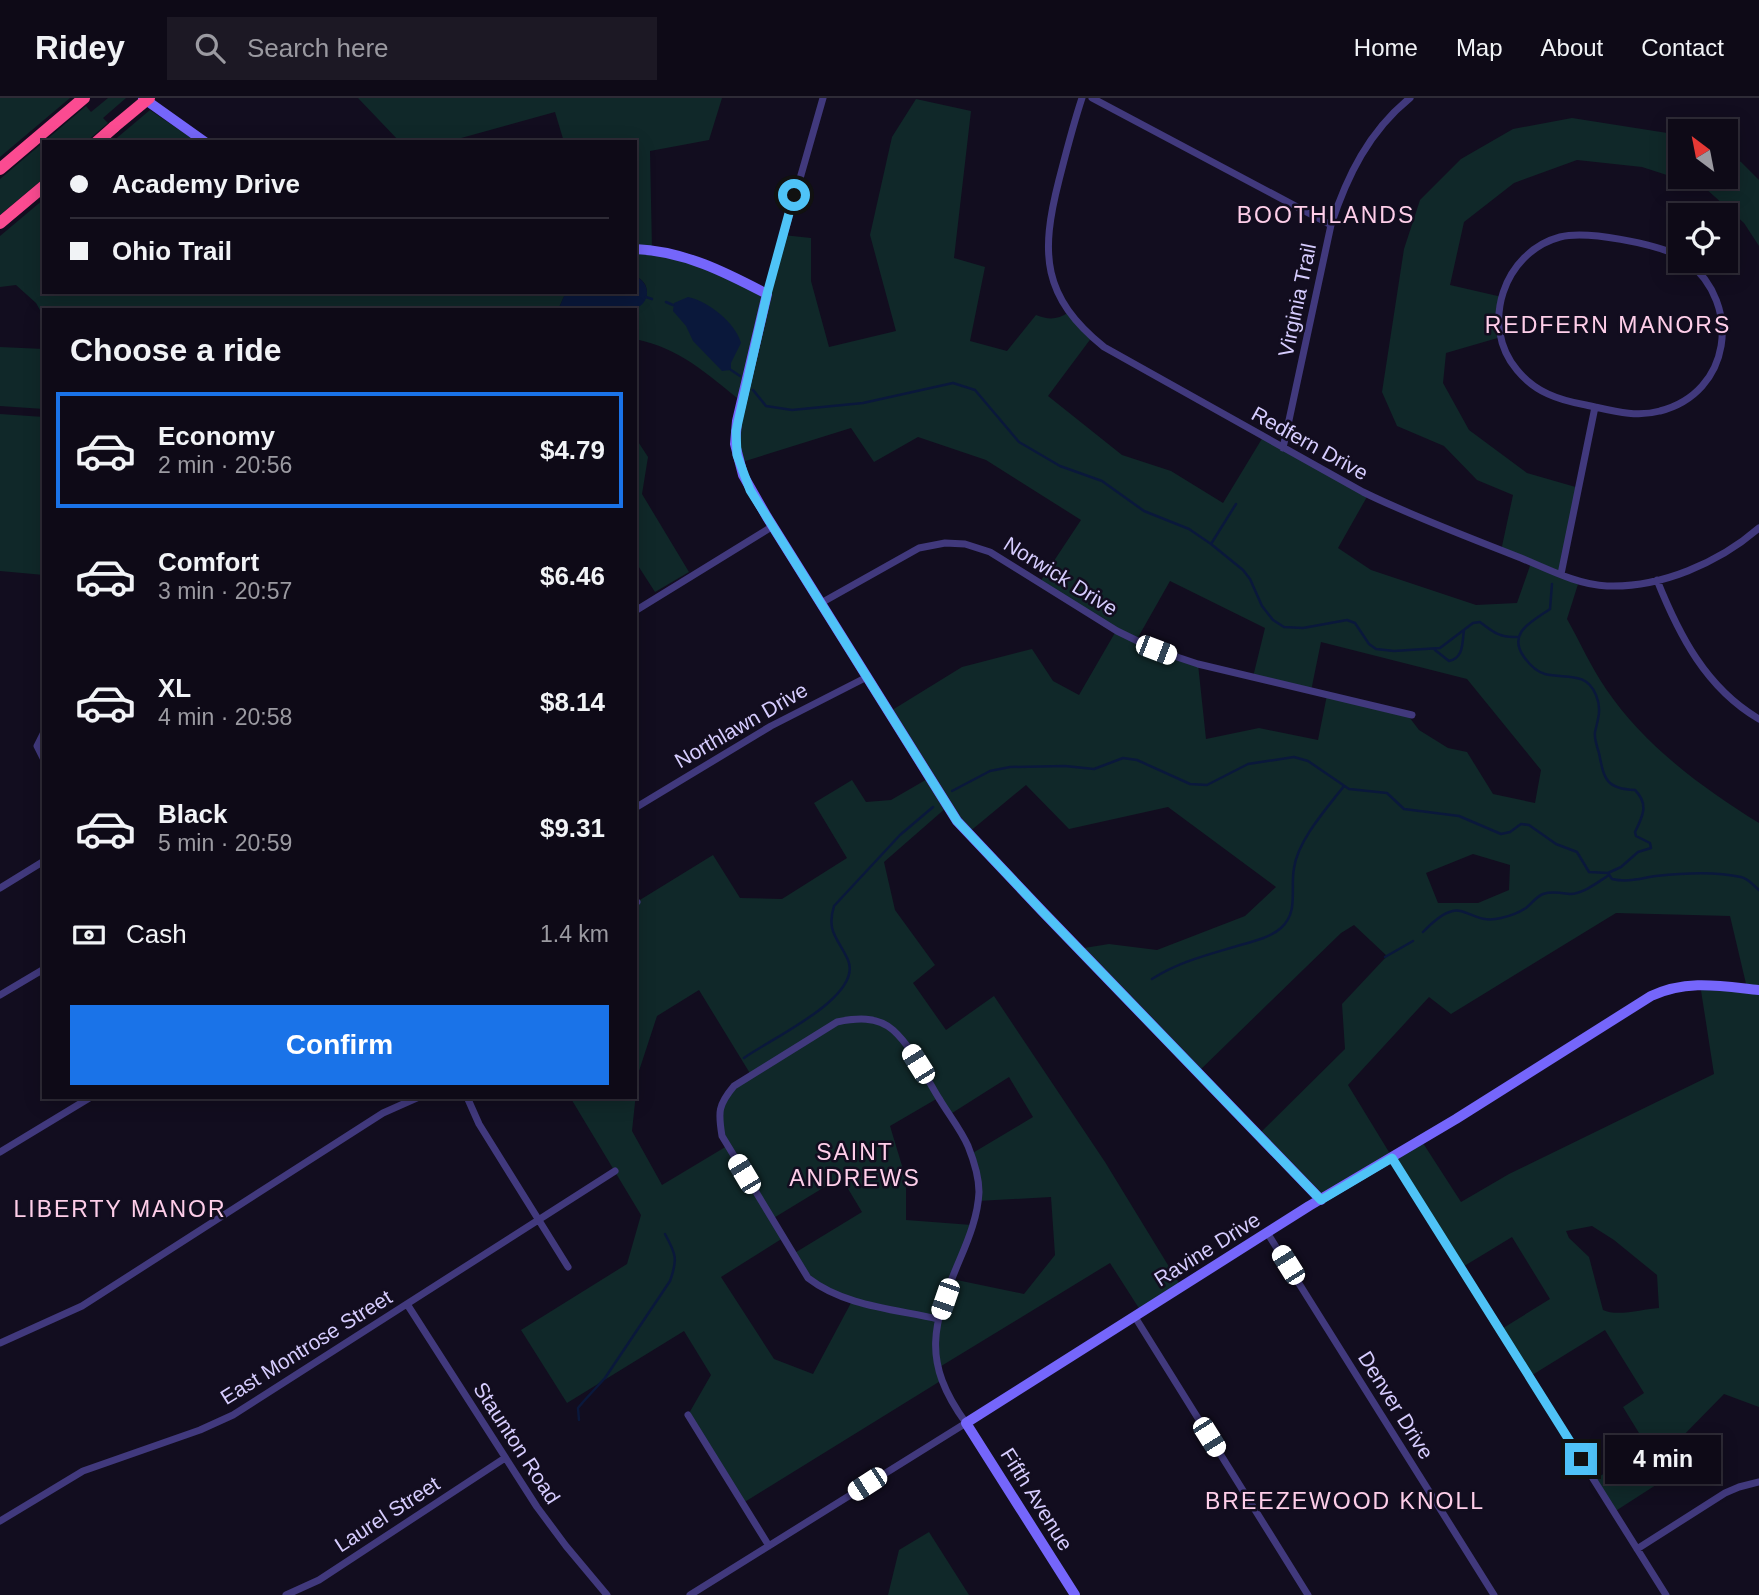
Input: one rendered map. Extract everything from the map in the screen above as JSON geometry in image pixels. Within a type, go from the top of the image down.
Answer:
[{"type":"highway","points":[[99,140],[149,98]]},
{"type":"highway","points":[[0,169],[82,100]]},
{"type":"highway","points":[[0,223],[42,188]]},
{"type":"street","points":[[142,98],[202,140]]},
{"type":"street","points":[[823,98],[767,294],[737,421],[735,444],[743,475],[947,807],[968,833],[1321,1200]]},
{"type":"street","name":"Redfern Drive","points":[[1082,98],[1049,223],[1048,257],[1056,288],[1064,303],[1076,321],[1104,347],[1283,448],[1404,512],[1579,581],[1605,586],[1657,580],[1718,557],[1759,528]]},
{"type":"street","points":[[1092,98],[1331,225]]},
{"type":"street","name":"Virginia Trail","points":[[1283,448],[1331,225],[1342,192],[1360,157],[1384,123],[1410,98]]},
{"type":"street","points":[[1668,252],[1577,234],[1555,239],[1533,250],[1515,268],[1507,281],[1500,305],[1499,321],[1503,344],[1514,367],[1530,384],[1548,395],[1634,414],[1658,412],[1688,398],[1711,374],[1722,341],[1720,308],[1709,282],[1700,273]]},
{"type":"street","points":[[637,249],[666,252],[698,261],[767,294]]},
{"type":"street","points":[[1561,574],[1595,407]]},
{"type":"street","points":[[637,610],[773,526]]},
{"type":"street","name":"Norwick Drive","points":[[821,603],[919,548],[945,543],[965,544],[990,552],[1116,631],[1166,654],[1412,715]]},
{"type":"street","points":[[1657,580],[1683,640],[1697,661],[1732,699],[1759,719]]},
{"type":"street","name":"Northlawn Drive","points":[[637,807],[771,726],[867,677]]},
{"type":"street","points":[[42,734],[37,746],[42,756]]},
{"type":"street","points":[[0,888],[42,862]]},
{"type":"street","points":[[0,995],[42,970]]},
{"type":"street","name":"Ravine Drive","points":[[690,1595],[1651,996],[1686,985],[1759,990]]},
{"type":"street","points":[[938,1318],[844,1299],[808,1278],[722,1136],[719,1117],[722,1101],[734,1086],[837,1022],[854,1018],[873,1019],[892,1029],[908,1048],[967,1143],[979,1192],[976,1213],[938,1318],[934,1339],[938,1368],[954,1408],[966,1423]]},
{"type":"street","points":[[0,1152],[88,1099]]},
{"type":"street","points":[[0,1343],[82,1306],[383,1112],[414,1099]]},
{"type":"street","points":[[468,1099],[479,1124],[568,1266]]},
{"type":"street","points":[[1392,1158],[1666,1595]]},
{"type":"street","name":"East Montrose Street","points":[[0,1521],[83,1471],[200,1430],[233,1415],[615,1171]]},
{"type":"street","name":"Denver Drive","points":[[1268,1234],[1494,1595]]},
{"type":"street","name":"Staunton Road","points":[[407,1304],[551,1527],[607,1595]]},
{"type":"street","points":[[1135,1317],[1308,1595]]},
{"type":"street","points":[[688,1415],[769,1545]]},
{"type":"street","name":"Fifth Avenue","points":[[966,1423],[1075,1595]]},
{"type":"street","name":"Laurel Street","points":[[286,1595],[302,1589],[339,1567],[505,1458]]},
{"type":"street","points":[[1637,1549],[1725,1493],[1759,1482]]},
{"type":"green space","points":[[0,98],[70,98],[0,157]]},
{"type":"green space","points":[[108,98],[126,98],[103,118],[108,123],[88,140],[46,140],[86,106],[91,112]]},
{"type":"green space","points":[[358,98],[722,98],[709,140],[650,151],[652,250],[767,291],[783,235],[811,238],[811,281],[829,347],[896,331],[870,235],[892,137],[916,99],[971,111],[954,258],[985,267],[970,341],[1007,351],[1036,315],[1053,318],[1069,312],[1092,337],[1048,396],[1122,455],[1171,471],[1223,503],[1263,437],[1368,495],[1338,548],[1371,570],[1476,605],[1517,603],[1531,563],[1501,551],[1513,495],[1477,480],[1444,446],[1397,426],[1382,392],[1404,249],[1420,200],[1461,159],[1513,129],[1572,118],[1668,133],[1668,175],[1642,167],[1577,160],[1514,183],[1464,222],[1450,285],[1502,297],[1501,337],[1446,353],[1443,383],[1469,430],[1527,473],[1579,488],[1561,574],[1579,581],[1567,619],[1590,663],[1621,709],[1656,747],[1716,795],[1759,823],[1759,1407],[1724,1394],[1674,1445],[1659,1483],[1614,1512],[1594,1480],[1647,1446],[1623,1407],[1644,1393],[1605,1330],[1529,1377],[1500,1330],[1550,1299],[1512,1237],[1461,1268],[1392,1158],[1321,1200],[1259,1134],[1345,1049],[1342,1004],[1387,956],[1354,925],[1341,933],[1198,1072],[1078,949],[1109,944],[1157,950],[1245,916],[1276,887],[1168,807],[1069,829],[1026,785],[968,833],[947,807],[884,862],[895,910],[935,965],[913,983],[946,1030],[994,996],[1105,1162],[1182,1288],[1142,1313],[1110,1263],[938,1368],[942,1380],[743,1503],[688,1415],[711,1375],[684,1331],[567,1403],[521,1330],[627,1264],[641,1215],[571,1099],[635,1099],[632,1131],[662,1185],[727,1146],[722,1136],[722,1101],[751,1075],[699,990],[657,1016],[637,1084],[637,902],[713,855],[740,898],[782,899],[847,858],[814,803],[852,780],[866,802],[891,800],[929,778],[889,712],[962,667],[1032,649],[1053,681],[1079,695],[1116,631],[1040,582],[1081,520],[986,460],[918,437],[874,462],[851,428],[739,463],[741,401],[679,355],[637,340],[636,308],[647,293],[645,284],[637,277],[637,140],[563,140],[555,112],[454,140],[398,140]],"holes":[[[1170,581],[1265,628],[1253,677],[1311,691],[1321,642],[1467,679],[1541,770],[1535,803],[1493,794],[1467,752],[1448,748],[1419,730],[1406,713],[1327,695],[1318,740],[1259,728],[1206,739],[1198,664],[1136,641]],[[1473,854],[1510,865],[1509,890],[1478,903],[1438,903],[1426,873]],[[1616,913],[1730,916],[1747,988],[1700,984],[1714,1074],[1509,1174],[1461,1202],[1421,1140],[1392,1157],[1348,1085],[1429,997],[1451,1014]],[[1009,1077],[1033,1117],[971,1154],[979,1192],[977,1201],[1051,1197],[1055,1255],[1024,1294],[952,1279],[972,1225],[906,1220],[906,1179],[890,1126],[938,1098],[949,1115]],[[841,1177],[862,1212],[793,1254],[811,1280],[852,1301],[813,1374],[774,1359],[721,1277],[783,1238],[772,1219]],[[1592,1226],[1657,1275],[1659,1308],[1623,1313],[1603,1310],[1589,1257],[1569,1238],[1566,1231]]]},
{"type":"green space","points":[[150,110],[194,140],[114,140]]},
{"type":"green space","points":[[42,143],[42,180],[0,215],[0,179]]},
{"type":"green space","points":[[1738,160],[1759,180],[1759,246],[1738,218],[1738,203],[1722,203],[1706,189],[1738,189]]},
{"type":"green space","points":[[42,201],[42,294],[565,294],[559,308],[42,308],[42,314],[36,303],[16,285],[0,287],[0,236]]},
{"type":"green space","points":[[0,347],[42,349],[42,409],[0,406]]},
{"type":"green space","points":[[0,414],[42,417],[42,575],[0,571]]},
{"type":"green space","points":[[637,440],[648,457],[642,494],[689,572],[655,592],[637,564]]},
{"type":"green space","points":[[929,1532],[969,1595],[888,1595],[899,1550]]},
{"type":"water","points":[[637,277],[644,283],[647,292],[644,302],[637,308],[559,308],[565,294],[637,294]]},
{"type":"water","points":[[688,297],[704,303],[720,314],[738,335],[741,343],[731,363],[731,370],[722,371],[693,341],[686,326],[673,311],[674,303]]},
{"type":"waterway","points":[[646,297],[652,299]]},
{"type":"waterway","points":[[666,302],[673,305]]},
{"type":"waterway","points":[[731,370],[740,376]]},
{"type":"waterway","points":[[753,390],[766,406],[792,410],[863,403],[953,383],[975,390],[1019,442],[1060,466],[1102,481],[1144,511],[1189,529],[1211,544],[1243,570],[1262,606],[1273,620],[1284,627],[1303,628],[1347,620],[1355,623],[1369,644],[1376,649],[1394,651],[1440,648],[1473,623],[1480,622],[1497,634],[1517,637]]},
{"type":"waterway","points":[[1211,544],[1236,504]]},
{"type":"waterway","points":[[1552,584],[1550,609],[1524,629],[1518,641],[1519,649],[1539,671],[1575,677],[1592,687],[1599,705],[1595,737],[1605,776],[1612,785],[1635,790],[1643,805],[1635,832],[1636,836],[1650,843],[1651,848],[1638,852],[1621,867],[1608,873]]},
{"type":"waterway","points":[[1435,650],[1449,661],[1457,657],[1464,630]]},
{"type":"waterway","points":[[952,791],[990,771],[1010,767],[1065,766],[1094,769],[1123,758],[1137,760],[1190,784],[1207,785],[1248,764],[1294,757],[1308,761],[1349,789],[1387,793],[1404,809],[1459,816],[1501,834],[1510,832],[1521,824],[1529,825],[1556,844],[1577,852],[1589,872],[1608,873],[1612,879],[1720,874],[1744,878],[1759,890]]},
{"type":"waterway","points":[[1152,979],[1182,963],[1260,939],[1287,922],[1292,908],[1294,868],[1301,846],[1344,786]]},
{"type":"waterway","points":[[744,1058],[811,1016],[842,988],[849,974],[848,960],[832,929],[834,906],[900,835],[933,807]]},
{"type":"waterway","points":[[1423,932],[1448,913],[1456,911],[1479,918],[1501,918],[1523,910],[1543,894],[1580,892],[1609,875]]},
{"type":"waterway","points":[[1385,957],[1413,941]]},
{"type":"waterway","points":[[579,1420],[578,1408],[605,1378],[670,1281],[675,1257],[665,1234]]},
{"type":"district","name":"BOOTHLANDS","points":[[1326,215]]},
{"type":"district","name":"REDFERN MANORS","points":[[1608,325]]},
{"type":"district","name":"SAINT ANDREWS","points":[[855,1165]]},
{"type":"district","name":"LIBERTY MANOR","points":[[120,1209]]},
{"type":"district","name":"BREEZEWOOD KNOLL","points":[[1345,1501]]},
{"type":"route","points":[[794,195],[742,401],[736,431],[737,455],[750,490],[947,807],[1043,912],[1321,1200],[1392,1158],[1581,1459]]}]
